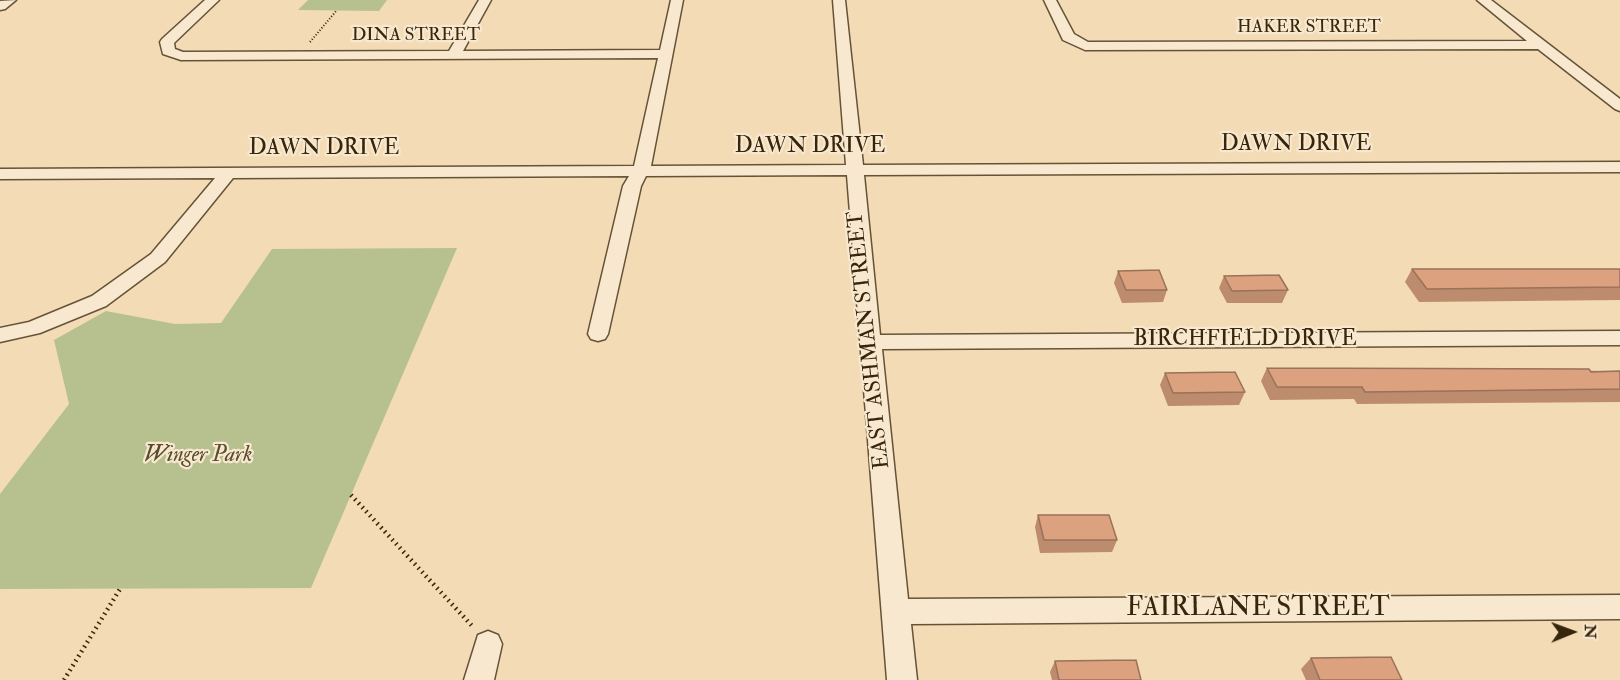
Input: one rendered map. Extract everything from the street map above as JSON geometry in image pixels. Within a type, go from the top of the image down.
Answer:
[{"type":"street","points":[[0,6],[10,0]]},
{"type":"street","name":"DINA STREET","points":[[213,0],[167,42],[168,51],[181,56],[665,54]]},
{"type":"street","points":[[453,55],[485,0]]},
{"type":"street","points":[[598,334],[632,186],[642,170],[677,0]]},
{"type":"street","name":"EAST ASHMAN STREET","points":[[839,0],[902,680]]},
{"type":"street","name":"HAKER STREET","points":[[1050,0],[1068,37],[1076,43],[1093,46],[1542,45]]},
{"type":"street","points":[[1483,0],[1620,106]]},
{"type":"street","name":"DAWN DRIVE","points":[[0,174],[1620,166]]},
{"type":"street","points":[[0,335],[33,328],[108,295],[158,258],[228,173]]},
{"type":"street","name":"BIRCHFIELD DRIVE","points":[[871,342],[1620,338]]},
{"type":"street","name":"FAIRLANE STREET","points":[[896,612],[1620,607]]},
{"type":"street","points":[[479,680],[488,644]]},
{"type":"path","points":[[298,56],[337,10]]},
{"type":"path","points":[[351,495],[488,644]]},
{"type":"path","points":[[64,680],[120,589]]},
{"type":"green space","points":[[308,0],[387,0],[379,11],[298,10]]},
{"type":"green space","name":"Winger Park","points":[[457,248],[311,588],[0,589],[0,494],[69,404],[54,340],[106,311],[175,324],[221,323],[272,249]]},
{"type":"building","points":[[1412,269],[1620,269],[1620,287],[1427,289]]},
{"type":"building","points":[[1159,270],[1167,290],[1126,290],[1118,271]]},
{"type":"building","points":[[1279,275],[1288,290],[1232,291],[1224,276]]},
{"type":"building","points":[[1267,368],[1589,369],[1591,372],[1620,371],[1620,389],[1365,392],[1362,387],[1277,387]]},
{"type":"building","points":[[1235,372],[1245,392],[1173,393],[1165,373]]},
{"type":"building","points":[[1038,515],[1109,515],[1117,540],[1044,540]]},
{"type":"building","points":[[1391,657],[1402,680],[1320,680],[1311,658]]},
{"type":"building","points":[[1136,660],[1141,680],[1059,680],[1055,661]]}]
